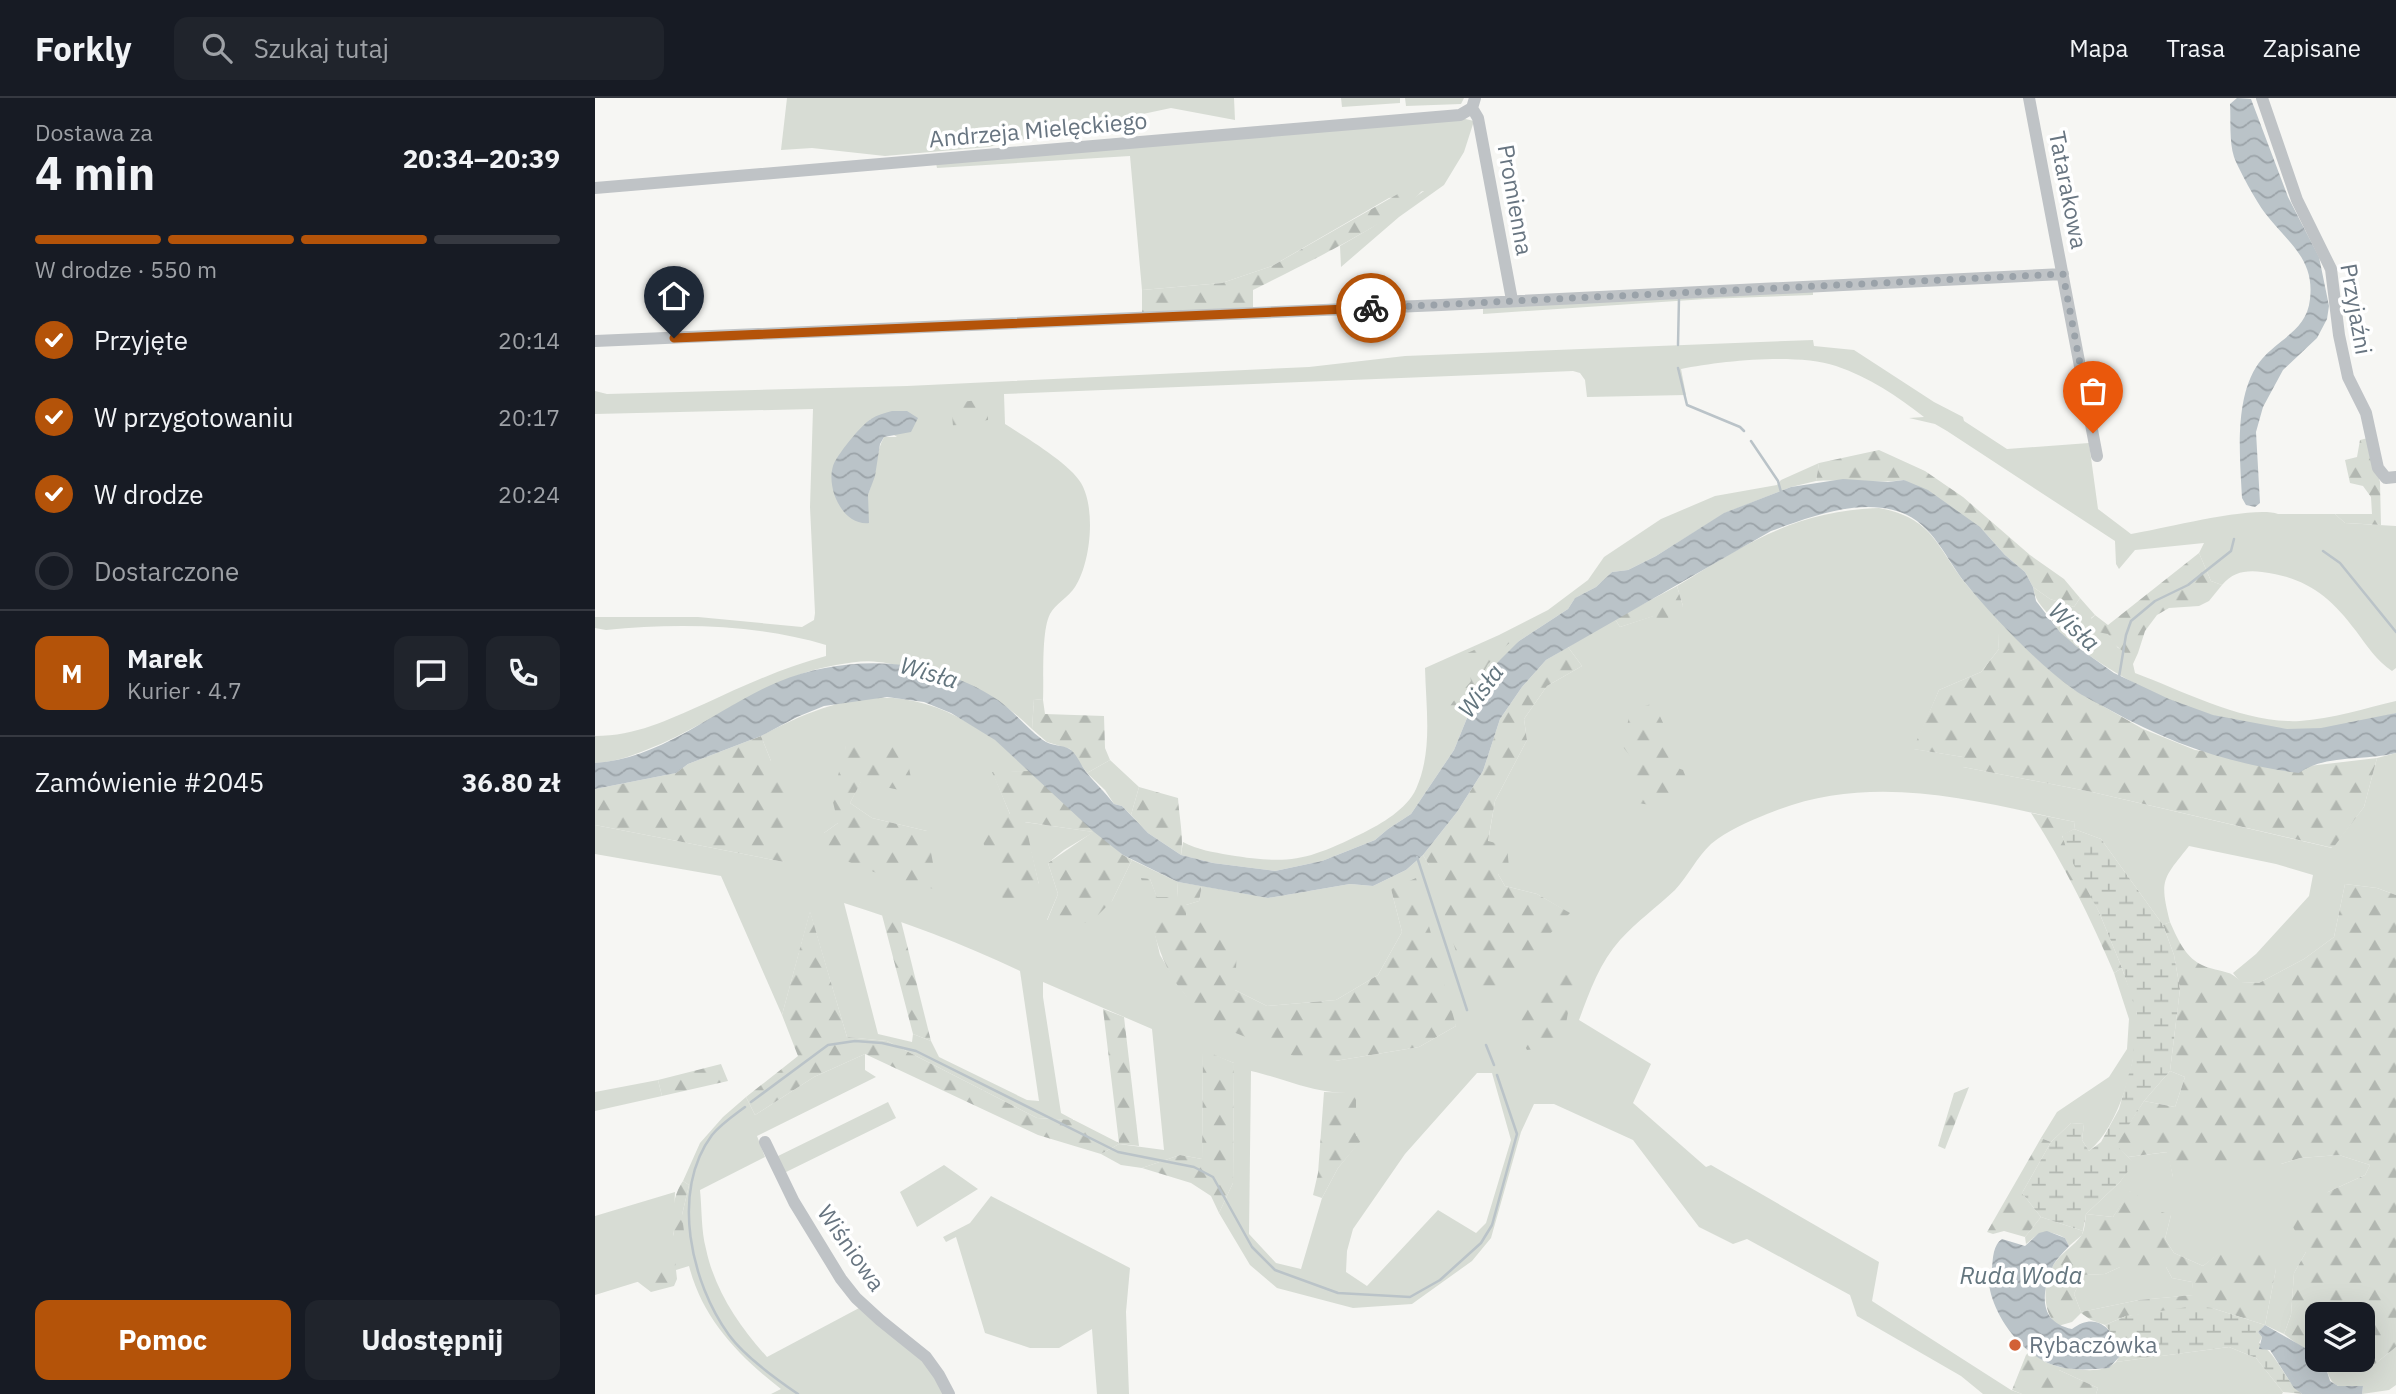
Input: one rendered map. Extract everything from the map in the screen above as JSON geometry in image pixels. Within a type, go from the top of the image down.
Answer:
[{"type":"street","name":"Tatarakowa","points":[[2029,98],[2097,456]]},
{"type":"street","name":"Przyjaźni","points":[[2262,98],[2297,200],[2331,269],[2344,364],[2351,386],[2366,413],[2378,468],[2382,476],[2396,477]]},
{"type":"street","name":"Andrzeja Mielęckiego","points":[[595,188],[1460,115],[1473,103]]},
{"type":"street","name":"Promienna","points":[[1473,103],[1512,300]]},
{"type":"street","points":[[595,341],[2063,274]]},
{"type":"street","name":"Wiśniowa","points":[[765,1142],[794,1202],[841,1279],[864,1306],[926,1357],[949,1394]]},
{"type":"green space","points":[[787,98],[1234,98],[1235,120],[1171,108],[988,147],[885,156],[812,148],[781,150]]},
{"type":"green space","points":[[1341,98],[1400,98],[1400,103],[1342,107]]},
{"type":"green space","points":[[1405,98],[1464,98],[1461,104],[1406,106]]},
{"type":"green space","points":[[1461,118],[1474,121],[1464,152],[1444,185],[1399,217],[1341,267],[1340,246],[1424,191],[1389,198],[1272,266],[1222,283],[1142,290],[1130,156],[937,168],[936,163]]},
{"type":"green space","points":[[1425,185],[1417,196],[1375,226],[1253,290],[1253,309],[1142,315],[1142,290],[1222,283],[1272,266],[1403,191]]},
{"type":"green space","points":[[1813,290],[1813,295],[1706,299],[1483,314],[1483,305]]},
{"type":"green space","points":[[1813,340],[1814,346],[1854,350],[1934,402],[1963,417],[1964,421],[2007,449],[2089,443],[2098,509],[2131,534],[2229,515],[2266,512],[2335,514],[2345,523],[2396,526],[2396,668],[2392,671],[2381,662],[2336,608],[2304,584],[2291,578],[2256,571],[2235,575],[2222,585],[2211,581],[2199,553],[2204,543],[2135,550],[2119,569],[2116,564],[2115,541],[1947,431],[1935,424],[1909,418],[1924,417],[1882,388],[1848,370],[1820,362],[1759,360],[1681,369],[1686,395],[1587,397],[1585,380],[1580,373],[1573,371],[1004,394],[1005,424],[1067,467],[1081,483],[1089,506],[1090,535],[1085,564],[1072,591],[1052,610],[1047,622],[1043,700],[1034,699],[1032,729],[994,698],[967,685],[894,664],[873,661],[810,671],[762,691],[670,740],[627,757],[595,763],[595,736],[638,730],[664,721],[764,677],[826,656],[826,645],[745,629],[689,626],[606,630],[595,628],[595,617],[698,617],[802,627],[814,620],[815,613],[810,507],[813,409],[595,414],[595,391],[607,394],[907,386],[1309,367],[1405,356]],"holes":[[[870,419],[897,437],[884,437],[868,495]]]},
{"type":"green space","points":[[988,399],[988,420],[953,426],[951,403]]},
{"type":"green space","points":[[2368,438],[2380,482],[2381,525],[2345,523],[2335,514],[2372,514],[2371,497],[2363,486],[2350,483],[2345,460],[2357,457],[2360,440]]},
{"type":"green space","points":[[1879,450],[1925,471],[1963,497],[2030,555],[2064,579],[2080,598],[2074,607],[2050,599],[2033,587],[2025,572],[2005,555],[1980,527],[1904,480],[1816,481],[1819,463]]},
{"type":"green space","points":[[1819,463],[1816,481],[1791,487],[1725,513],[1656,556],[1628,570],[1612,572],[1596,587],[1575,598],[1568,609],[1519,641],[1476,696],[1454,750],[1411,814],[1375,840],[1322,861],[1275,871],[1213,863],[1181,855],[1183,842],[1206,850],[1250,858],[1299,858],[1328,849],[1378,825],[1406,803],[1416,789],[1421,775],[1427,745],[1425,668],[1548,610],[1588,580],[1604,557],[1661,519],[1715,496],[1777,485],[1781,480]]},
{"type":"green space","points":[[1879,508],[1897,513],[1922,526],[1940,546],[1966,584],[1990,607],[1997,619],[1999,649],[1981,672],[1939,690],[1914,749],[1963,757],[1963,767],[2092,792],[2332,848],[2364,807],[2377,758],[2396,753],[2396,895],[2377,888],[2345,884],[2334,937],[2304,959],[2259,983],[2240,982],[2233,973],[2256,954],[2309,896],[2313,875],[2276,864],[2189,846],[2166,880],[2164,888],[2170,922],[2163,925],[2101,839],[2074,829],[2075,822],[1959,798],[1882,792],[1844,794],[1806,801],[1767,814],[1724,835],[1706,849],[1675,890],[1626,933],[1607,958],[1579,1020],[1651,1064],[1633,1103],[1706,1167],[1711,1165],[1879,1262],[1872,1301],[2011,1390],[2022,1394],[1983,1394],[1961,1376],[1857,1316],[1850,1295],[1747,1239],[1733,1244],[1699,1227],[1633,1140],[1554,1104],[1534,1104],[1521,1132],[1491,1238],[1472,1261],[1412,1304],[1353,1308],[1277,1288],[1250,1265],[1219,1213],[1233,1183],[1234,1063],[1203,1051],[1202,1159],[1180,1155],[1142,1168],[1121,1165],[1101,1154],[1119,1144],[1164,1150],[1152,1029],[1043,982],[1061,1113],[1074,1120],[1037,1118],[887,1041],[847,1037],[810,912],[782,1015],[721,876],[595,854],[595,825],[784,862],[771,761],[761,736],[813,712],[839,704],[890,698],[916,702],[943,710],[970,724],[997,741],[1029,771],[993,773],[1039,885],[1024,822],[1094,832],[1048,863],[1058,894],[1047,920],[1112,901],[1132,860],[1178,882],[1177,897],[1157,898],[1150,879],[1142,879],[1160,955],[1193,1005],[1335,1061],[1419,1047],[1456,1026],[1391,889],[1402,932],[1378,975],[1336,1000],[1267,1006],[1235,990],[1186,916],[1186,905],[1199,901],[1202,886],[1268,898],[1350,884],[1373,886],[1406,870],[1423,855],[1429,865],[1569,913],[1537,894],[1505,886],[1498,874],[1488,842],[1495,801],[1527,740],[1524,719],[1547,686],[1582,666],[1568,647],[1615,619],[1620,627],[1683,606],[1677,586],[1772,532],[1849,510]],"holes":[[[846,746],[861,781],[850,803],[872,818],[927,831],[824,833],[838,823]],[[844,903],[933,934],[1020,971],[1039,1101],[1027,1100],[939,1057],[931,1041],[913,1034],[912,1042],[878,1034]],[[1251,1071],[1314,1089],[1356,1093],[1356,1136],[1364,1136],[1338,1168],[1322,1198],[1301,1269],[1276,1263],[1249,1234]],[[1477,1073],[1492,1073],[1511,1140],[1486,1223],[1476,1233],[1438,1210],[1367,1286],[1346,1272],[1347,1251],[1353,1229],[1405,1154]]]},
{"type":"green space","points":[[2199,553],[2211,581],[2222,585],[2209,601],[2199,606],[2169,608],[2157,615],[2145,631],[2138,653],[2125,653],[2114,644],[2108,634],[2092,631],[2088,622],[2095,615],[2108,625]]},
{"type":"green space","points":[[1677,586],[1683,606],[1663,622],[1654,616],[1620,627],[1615,619]]},
{"type":"green space","points":[[2033,587],[2050,599],[2074,607],[2080,598],[2095,615],[2091,618],[2118,648],[2138,653],[2133,664],[2135,673],[2216,705],[2279,721],[2324,718],[2396,701],[2396,713],[2341,726],[2300,730],[2235,721],[2185,706],[2114,672],[2071,643],[2038,602]]},
{"type":"green space","points":[[1997,617],[2038,660],[2073,689],[2143,729],[2195,750],[2309,766],[2377,758],[2364,807],[2333,848],[2092,792],[1963,767],[1963,757],[1913,749],[1939,690],[1981,672],[1999,649]]},
{"type":"green space","points":[[1524,628],[1522,634],[1488,664],[1468,701],[1461,708],[1457,725],[1452,729],[1449,727],[1449,708],[1471,681],[1463,655]]},
{"type":"green space","points":[[1568,647],[1582,666],[1547,686],[1524,719],[1527,740],[1495,801],[1488,841],[1507,846],[1509,868],[1498,874],[1505,886],[1537,894],[1570,913],[1486,1000],[1468,990],[1429,865],[1423,855],[1457,812],[1483,771],[1500,719],[1522,687],[1546,660]]},
{"type":"green space","points":[[1034,699],[1043,700],[1045,714],[1104,716],[1105,748],[1110,760],[1087,773],[1070,749],[1047,742],[1032,729]]},
{"type":"green space","points":[[1654,703],[1673,745],[1668,764],[1683,770],[1689,785],[1663,807],[1638,803],[1630,783],[1639,767],[1623,747],[1630,711]]},
{"type":"green space","points":[[761,736],[771,761],[788,769],[784,862],[595,825],[595,789],[676,773],[688,764]]},
{"type":"green space","points":[[904,743],[914,793],[861,782],[850,803],[872,818],[927,831],[938,890],[889,878],[829,854],[824,833],[838,823],[832,798],[846,746]]},
{"type":"green space","points":[[1110,760],[1139,787],[1131,815],[1122,806],[1114,804],[1105,790],[1087,773]]},
{"type":"green space","points":[[1029,771],[1123,855],[1132,860],[1112,901],[1090,923],[1047,921],[1058,894],[1048,863],[1093,832],[1025,822],[1039,885],[1006,908],[976,822],[1010,814],[992,772]]},
{"type":"green space","points":[[1139,787],[1178,798],[1182,834],[1181,855],[1148,833],[1131,815]]},
{"type":"green space","points":[[2031,813],[2075,822],[2074,829],[2062,836],[2099,912],[2122,968],[2114,973],[2076,891]]},
{"type":"green space","points":[[2074,829],[2101,839],[2163,925],[2174,955],[2180,989],[2170,1071],[2144,1101],[2116,1145],[2134,1163],[2120,1182],[2086,1214],[2083,1231],[2041,1217],[2022,1193],[2051,1142],[2071,1123],[2084,1124],[2082,1140],[2089,1151],[2101,1142],[2119,1109],[2132,1063],[2137,1014],[2099,912],[2068,854],[2062,835]]},
{"type":"green space","points":[[1141,878],[1150,879],[1157,897],[1177,897],[1178,882],[1202,886],[1199,901],[1186,905],[1186,916],[1203,917],[1237,948],[1235,990],[1267,1006],[1336,1000],[1378,975],[1402,932],[1391,889],[1416,878],[1456,1026],[1419,1047],[1335,1061],[1301,1059],[1193,1016],[1185,994],[1163,958]]},
{"type":"green space","points":[[2345,884],[2377,888],[2396,895],[2396,1347],[2375,1364],[2375,1302],[2305,1302],[2305,1350],[2284,1334],[2291,1315],[2294,1273],[2306,1252],[2290,1221],[2328,1192],[2365,1175],[2370,1165],[2339,1155],[2300,1158],[2281,1164],[2197,1164],[2191,1177],[2173,1177],[2167,1152],[2128,1157],[2115,1145],[2144,1101],[2175,1107],[2185,1077],[2170,1071],[2180,989],[2174,955],[2163,925],[2170,922],[2181,944],[2195,961],[2230,974],[2241,982],[2259,983],[2304,959],[2334,937]]},
{"type":"green space","points":[[810,911],[847,1037],[887,1041],[1037,1118],[1074,1120],[1119,1143],[1103,1009],[1124,1017],[1139,1146],[1119,1144],[1101,1154],[1038,1135],[865,1054],[814,1077],[755,1115],[746,1097],[798,1056],[782,1015]]},
{"type":"green space","points":[[882,915],[901,921],[931,1041],[913,1034]]},
{"type":"green space","points":[[1569,963],[1574,979],[1562,1046],[1527,1050],[1512,1021]]},
{"type":"green space","points":[[2122,968],[2136,1009],[2137,1031],[2131,1069],[2110,1125],[2089,1151],[2082,1140],[2084,1124],[2071,1123],[2051,1142],[2041,1138],[2057,1112],[2109,1077],[2127,1049],[2129,1019],[2114,973]]},
{"type":"green space","points":[[1203,1050],[1234,1063],[1233,1183],[1219,1213],[1211,1196],[1191,1183],[1142,1168],[1180,1155],[1202,1159]]},
{"type":"green space","points":[[865,1054],[865,1070],[876,1077],[757,1136],[765,1157],[700,1190],[706,1249],[715,1279],[729,1307],[767,1357],[861,1307],[926,1362],[947,1394],[771,1394],[781,1389],[737,1350],[713,1320],[695,1285],[689,1266],[595,1295],[595,1216],[675,1192],[673,1236],[682,1215],[689,1185],[683,1181],[700,1143],[723,1117],[746,1097],[755,1115],[814,1077]]},
{"type":"green space","points":[[721,1064],[728,1081],[662,1096],[658,1080]]},
{"type":"green space","points":[[2170,1071],[2185,1077],[2175,1107],[2144,1101]]},
{"type":"green space","points":[[658,1080],[662,1096],[595,1111],[595,1092]]},
{"type":"green space","points":[[1969,1087],[1945,1149],[1938,1146],[1954,1093]]},
{"type":"green space","points":[[1324,1092],[1356,1093],[1356,1136],[1365,1136],[1338,1168],[1322,1198],[1313,1195],[1318,1173]]},
{"type":"green space","points":[[888,1102],[896,1118],[782,1174],[774,1158]]},
{"type":"green space","points":[[2041,1138],[2051,1142],[2022,1193],[2041,1217],[2025,1237],[2004,1231],[1993,1234],[1987,1232]]},
{"type":"green space","points":[[2168,1152],[2173,1177],[2196,1164],[2281,1164],[2300,1158],[2339,1155],[2370,1165],[2365,1175],[2328,1192],[2306,1252],[2294,1273],[2291,1315],[2284,1334],[2265,1325],[2276,1269],[2224,1250],[2203,1266],[2174,1253],[2165,1239],[2171,1215],[2155,1219],[2136,1219],[2130,1191],[2113,1217],[2086,1214],[2120,1182],[2133,1163],[2128,1157]]},
{"type":"green space","points":[[944,1165],[978,1189],[917,1227],[900,1192]]},
{"type":"green space","points":[[683,1181],[689,1185],[682,1215],[686,1248],[676,1248],[673,1213],[676,1196]]},
{"type":"green space","points":[[2129,1191],[2138,1195],[2136,1219],[2154,1219],[2162,1212],[2171,1215],[2165,1239],[2174,1253],[2203,1266],[2224,1249],[2271,1256],[2276,1269],[2265,1325],[2212,1308],[2126,1316],[2105,1325],[2081,1313],[2072,1322],[2058,1326],[2052,1320],[2046,1305],[2050,1271],[2081,1236],[2086,1214],[2113,1217]],"holes":[[[2120,1267],[2166,1267],[2172,1278],[2192,1282],[2193,1295],[2139,1300],[2081,1312],[2074,1294],[2083,1275],[2105,1274]]]},
{"type":"green space","points":[[991,1196],[1130,1268],[1126,1312],[1129,1394],[1097,1394],[1092,1329],[1059,1348],[1030,1348],[985,1333],[956,1237],[946,1242],[943,1237],[970,1223]]},
{"type":"green space","points":[[2041,1217],[2083,1231],[2082,1235],[2069,1246],[2065,1238],[2054,1233],[2040,1234],[2026,1244],[2025,1237]]},
{"type":"green space","points":[[675,1261],[677,1279],[674,1286],[651,1292],[634,1279],[640,1271]]},
{"type":"green space","points":[[2120,1267],[2166,1267],[2172,1278],[2192,1282],[2194,1295],[2139,1300],[2081,1312],[2074,1294],[2083,1275],[2105,1274]]},
{"type":"green space","points":[[2195,1306],[2212,1308],[2265,1325],[2258,1332],[2262,1337],[2259,1343],[2272,1354],[2290,1382],[2302,1394],[2283,1392],[2256,1358],[2229,1347],[2116,1362],[2120,1355],[2118,1342],[2105,1325],[2126,1316]]},
{"type":"green space","points":[[2229,1347],[2256,1358],[2282,1394],[2096,1394],[2098,1388],[2059,1370],[2059,1367],[2096,1370],[2116,1362]]},
{"type":"green space","points":[[2396,1347],[2396,1385],[2389,1390],[2362,1394],[2363,1386],[2338,1386],[2328,1372],[2375,1372],[2375,1364]]},
{"type":"green space","points":[[2030,1351],[2045,1362],[2059,1367],[2059,1370],[2098,1388],[2096,1394],[2022,1394],[2012,1390]]},
{"type":"water","points":[[2237,98],[2251,99],[2288,197],[2319,257],[2329,306],[2327,319],[2317,338],[2283,370],[2263,407],[2256,432],[2260,503],[2255,507],[2246,505],[2242,498],[2240,426],[2246,389],[2262,359],[2292,333],[2304,318],[2310,299],[2310,285],[2303,261],[2261,208],[2234,157],[2230,104]]},
{"type":"water","points":[[892,411],[907,411],[918,418],[911,432],[884,437],[868,495],[869,523],[851,519],[834,495],[831,475],[833,466],[844,448],[867,422]]},
{"type":"water","name":"Wisła","points":[[1843,479],[1888,482],[1904,480],[1928,490],[1980,527],[2005,555],[2025,572],[2033,587],[2036,601],[2060,632],[2114,673],[2169,699],[2213,715],[2287,729],[2321,728],[2396,713],[2396,753],[2333,760],[2299,773],[2225,758],[2156,733],[2082,695],[2045,667],[1978,598],[1922,525],[1900,512],[1868,507],[1834,511],[1771,531],[1546,660],[1522,687],[1500,719],[1483,771],[1457,812],[1423,855],[1406,870],[1373,886],[1350,884],[1268,898],[1178,882],[1123,855],[1094,832],[995,740],[951,713],[924,702],[887,697],[824,706],[761,736],[688,764],[676,773],[595,789],[595,763],[644,752],[667,742],[778,682],[834,667],[891,664],[946,675],[998,700],[1046,742],[1071,750],[1114,804],[1122,806],[1148,833],[1181,855],[1213,863],[1275,871],[1322,861],[1375,840],[1411,814],[1454,750],[1476,696],[1496,664],[1519,641],[1568,609],[1575,598],[1596,587],[1612,572],[1628,570],[1656,556],[1724,513],[1791,487]]},
{"type":"water","name":"Ruda Woda","points":[[2047,1231],[2065,1238],[2069,1246],[2055,1262],[2048,1278],[2045,1306],[2048,1314],[2061,1325],[2072,1329],[2089,1322],[2104,1326],[2114,1338],[2121,1355],[2109,1368],[2066,1368],[2048,1363],[2025,1348],[1999,1315],[1989,1282],[1997,1245],[2002,1239],[2025,1246],[2039,1233]]},
{"type":"water","points":[[2265,1325],[2305,1348],[2305,1372],[2327,1372],[2330,1381],[2338,1386],[2363,1386],[2362,1394],[2302,1394],[2294,1388],[2270,1350],[2259,1349],[2262,1337],[2258,1332]]},
{"type":"waterway","points":[[1678,345],[1679,298]]},
{"type":"waterway","points":[[1678,368],[1687,405],[1744,431]]},
{"type":"waterway","points":[[1751,441],[1778,481],[1781,492]]},
{"type":"waterway","points":[[2119,677],[2131,621],[2155,601],[2188,585],[2231,551],[2234,539]]},
{"type":"waterway","points":[[2323,551],[2340,563],[2396,632]]},
{"type":"waterway","points":[[1417,857],[1467,1010]]},
{"type":"waterway","points":[[751,1102],[828,1045],[855,1041],[882,1043],[916,1051],[1118,1152],[1194,1167],[1213,1177],[1252,1247],[1275,1270],[1338,1293],[1410,1297],[1440,1280],[1481,1243],[1492,1225],[1517,1134],[1497,1075]]},
{"type":"waterway","points":[[1486,1045],[1494,1065]]},
{"type":"waterway","points":[[745,1107],[712,1135],[699,1158],[689,1209],[696,1264],[704,1290],[729,1335],[752,1359],[798,1394]]},
{"type":"way so far","points":[[1371,308],[2063,274],[2093,433]]},
{"type":"place","name":"Rybaczówka","points":[[2015,1345]]},
{"type":"route","points":[[674,338],[1371,308]]}]
